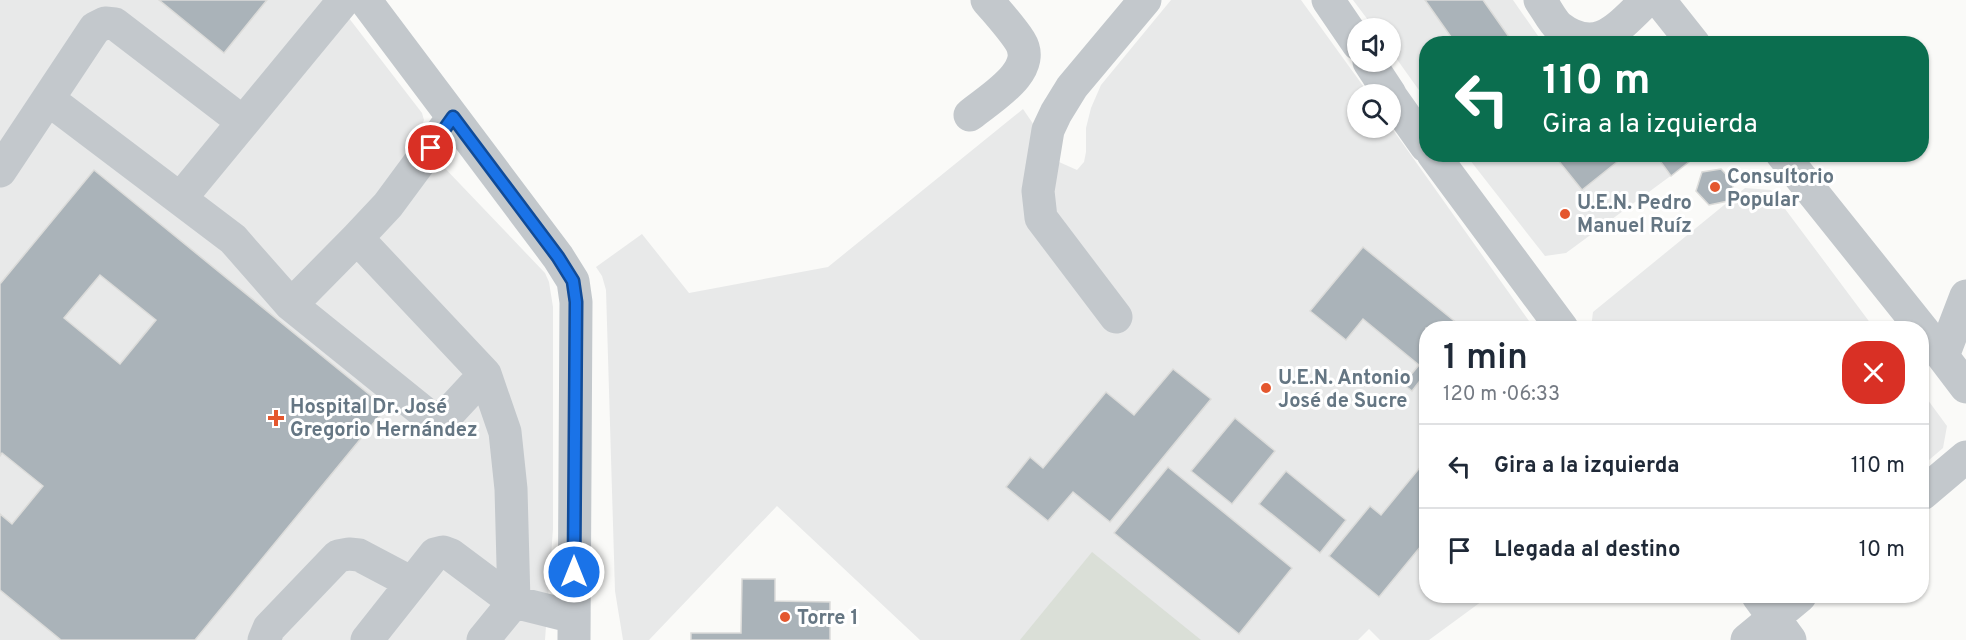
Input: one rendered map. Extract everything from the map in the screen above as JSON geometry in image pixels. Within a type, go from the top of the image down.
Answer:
[{"type":"street","points":[[180,199],[344,0]]},
{"type":"street","points":[[365,0],[558,257],[573,281],[576,302],[574,628],[514,602],[451,555],[443,552],[435,555],[367,640]]},
{"type":"street","points":[[970,116],[1018,75],[1024,60],[1021,43],[987,0]]},
{"type":"street","points":[[1116,317],[1041,218],[1038,190],[1048,130],[1056,113],[1072,87],[1145,0]]},
{"type":"street","points":[[1328,0],[1347,28]]},
{"type":"street","points":[[1540,0],[1558,26],[1576,36]]},
{"type":"street","points":[[1605,36],[1647,0]]},
{"type":"street","points":[[1659,0],[1688,36]]},
{"type":"street","points":[[0,171],[95,28],[105,23],[115,24],[243,122]]},
{"type":"street","points":[[48,99],[233,239],[291,305],[426,414],[438,419],[447,415],[485,374]]},
{"type":"street","points":[[1401,111],[1419,136]]},
{"type":"street","points":[[291,305],[388,205],[453,117]]},
{"type":"street","points":[[1439,162],[1557,321]]},
{"type":"street","points":[[1788,162],[1915,321]]},
{"type":"street","points":[[357,238],[485,374],[505,432],[511,489],[514,602],[483,640]]},
{"type":"street","points":[[1943,356],[1966,296]]},
{"type":"street","points":[[1929,338],[1966,387]]},
{"type":"street","points":[[1929,488],[1966,457]]},
{"type":"street","points":[[264,640],[268,628],[338,556],[359,555],[412,583]]},
{"type":"street","points":[[1747,640],[1792,603]]},
{"type":"shaded area","name":"Hospital Dr. José Gregorio Hernández","points":[[0,0],[335,0],[422,113],[424,120],[416,138],[545,273],[549,282],[553,307],[553,529],[545,640],[0,640]]},
{"type":"shaded area","points":[[1171,0],[1301,0],[1347,64],[1347,72],[1353,72],[1362,84],[1347,84],[1347,138],[1399,138],[1529,321],[1419,321],[1419,603],[1479,603],[1429,640],[1380,640],[1369,629],[1358,640],[920,640],[777,506],[649,640],[623,640],[615,591],[606,290],[602,276],[596,267],[642,234],[689,293],[828,267],[1023,109],[1059,162],[1077,170],[1084,162],[1086,128],[1091,108],[1101,85]]},
{"type":"shaded area","points":[[1353,0],[1513,0],[1538,36],[1419,36],[1419,90],[1401,65],[1401,18],[1366,18]]},
{"type":"shaded area","name":"U.E.N. Pedro Manuel Ruíz","points":[[1471,162],[1690,162],[1566,253],[1545,256]]},
{"type":"shaded area","points":[[1745,188],[1771,190],[1869,321],[1592,321],[1593,312]]},
{"type":"shaded area","points":[[1929,402],[1947,426],[1943,448],[1929,460]]},
{"type":"shaded area","points":[[1092,552],[1201,640],[1020,640]]},
{"type":"building","points":[[159,0],[267,0],[224,53]]},
{"type":"building","points":[[1425,0],[1483,0],[1508,36],[1450,36]]},
{"type":"building","points":[[1559,162],[1617,162],[1582,190]]},
{"type":"building","points":[[1661,162],[1689,162],[1671,176]]},
{"type":"building","name":"Consultorio Popular","points":[[1721,169],[1734,183],[1728,201],[1709,205],[1696,191],[1702,172]]},
{"type":"building","points":[[94,170],[386,408],[195,640],[61,640],[0,590],[0,514],[12,524],[43,486],[2,453],[0,456],[0,284]],"holes":[[[100,275],[156,320],[120,364],[64,318]]]},
{"type":"building","points":[[1363,247],[1454,321],[1419,321],[1419,365],[1363,319],[1346,340],[1310,311]]},
{"type":"building","points":[[1419,365],[1419,382],[1412,391],[1403,384]]},
{"type":"building","points":[[1173,369],[1211,399],[1110,522],[1073,492],[1048,521],[1006,487],[1030,457],[1043,468],[1106,392],[1134,415]]},
{"type":"building","points":[[1235,418],[1275,451],[1232,504],[1191,471]]},
{"type":"building","points":[[1168,467],[1292,568],[1239,634],[1114,533]]},
{"type":"building","points":[[1419,469],[1419,548],[1379,597],[1329,556],[1370,506],[1381,515]]},
{"type":"building","points":[[1286,471],[1346,520],[1320,553],[1259,504]]},
{"type":"building","name":"Torre 1","points":[[742,579],[775,579],[775,601],[830,602],[830,640],[691,640],[691,633],[741,633]]},
{"type":"place","name":"Consultorio Popular","points":[[1715,187]]},
{"type":"place","name":"U.E.N. Pedro Manuel Ruíz","points":[[1565,214]]},
{"type":"place","name":"U.E.N. Antonio José de Sucre","points":[[1266,388]]},
{"type":"place","name":"Hospital Dr. José Gregorio Hernández","points":[[276,418]]},
{"type":"place","name":"Torre 1","points":[[785,617]]},
{"type":"route","points":[[431,148],[453,117],[558,257],[573,281],[576,302],[574,572]]}]
